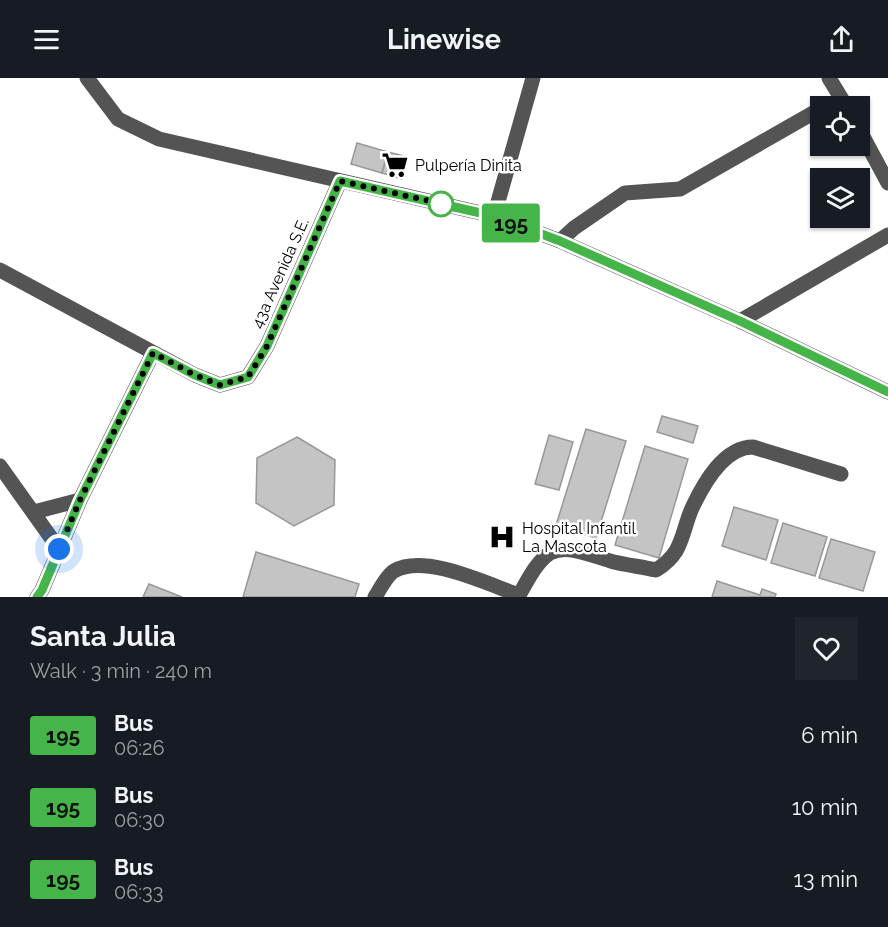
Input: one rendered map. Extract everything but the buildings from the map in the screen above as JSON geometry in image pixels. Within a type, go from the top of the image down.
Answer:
[{"type":"street","points":[[87,78],[118,119],[159,139],[494,216],[560,241],[740,321],[888,392]]},
{"type":"street","points":[[494,216],[533,78]]},
{"type":"street","points":[[833,79],[841,96]]},
{"type":"street","points":[[560,241],[574,228],[625,193],[680,189],[810,115]]},
{"type":"street","points":[[870,150],[888,183]]},
{"type":"street","name":"43a Avenida S.E.","points":[[153,353],[220,385],[248,377],[267,346],[340,181]]},
{"type":"street","points":[[740,321],[888,235]]},
{"type":"street","points":[[0,270],[153,353],[80,500],[37,597]]},
{"type":"street","points":[[375,597],[393,572],[413,564],[436,566],[519,596],[532,573],[547,555],[557,550],[574,551],[656,570],[665,564],[676,551],[693,506],[710,476],[733,451],[742,447],[753,447],[841,474]]},
{"type":"street","points":[[0,466],[59,549]]},
{"type":"street","points":[[34,512],[80,500]]},
{"type":"bus line","name":"195","points":[[37,597],[80,500],[153,353],[220,385],[248,377],[267,346],[340,181],[494,216],[560,241],[740,321],[888,392]]},
{"type":"place","name":"Pulpería Dinita","points":[[395,165]]},
{"type":"place","name":"Hospital Infantil La Mascota","points":[[502,537]]},
{"type":"route","points":[[59,549],[80,500],[153,353],[220,385],[248,377],[267,346],[340,181],[443,204],[441,204]]}]
